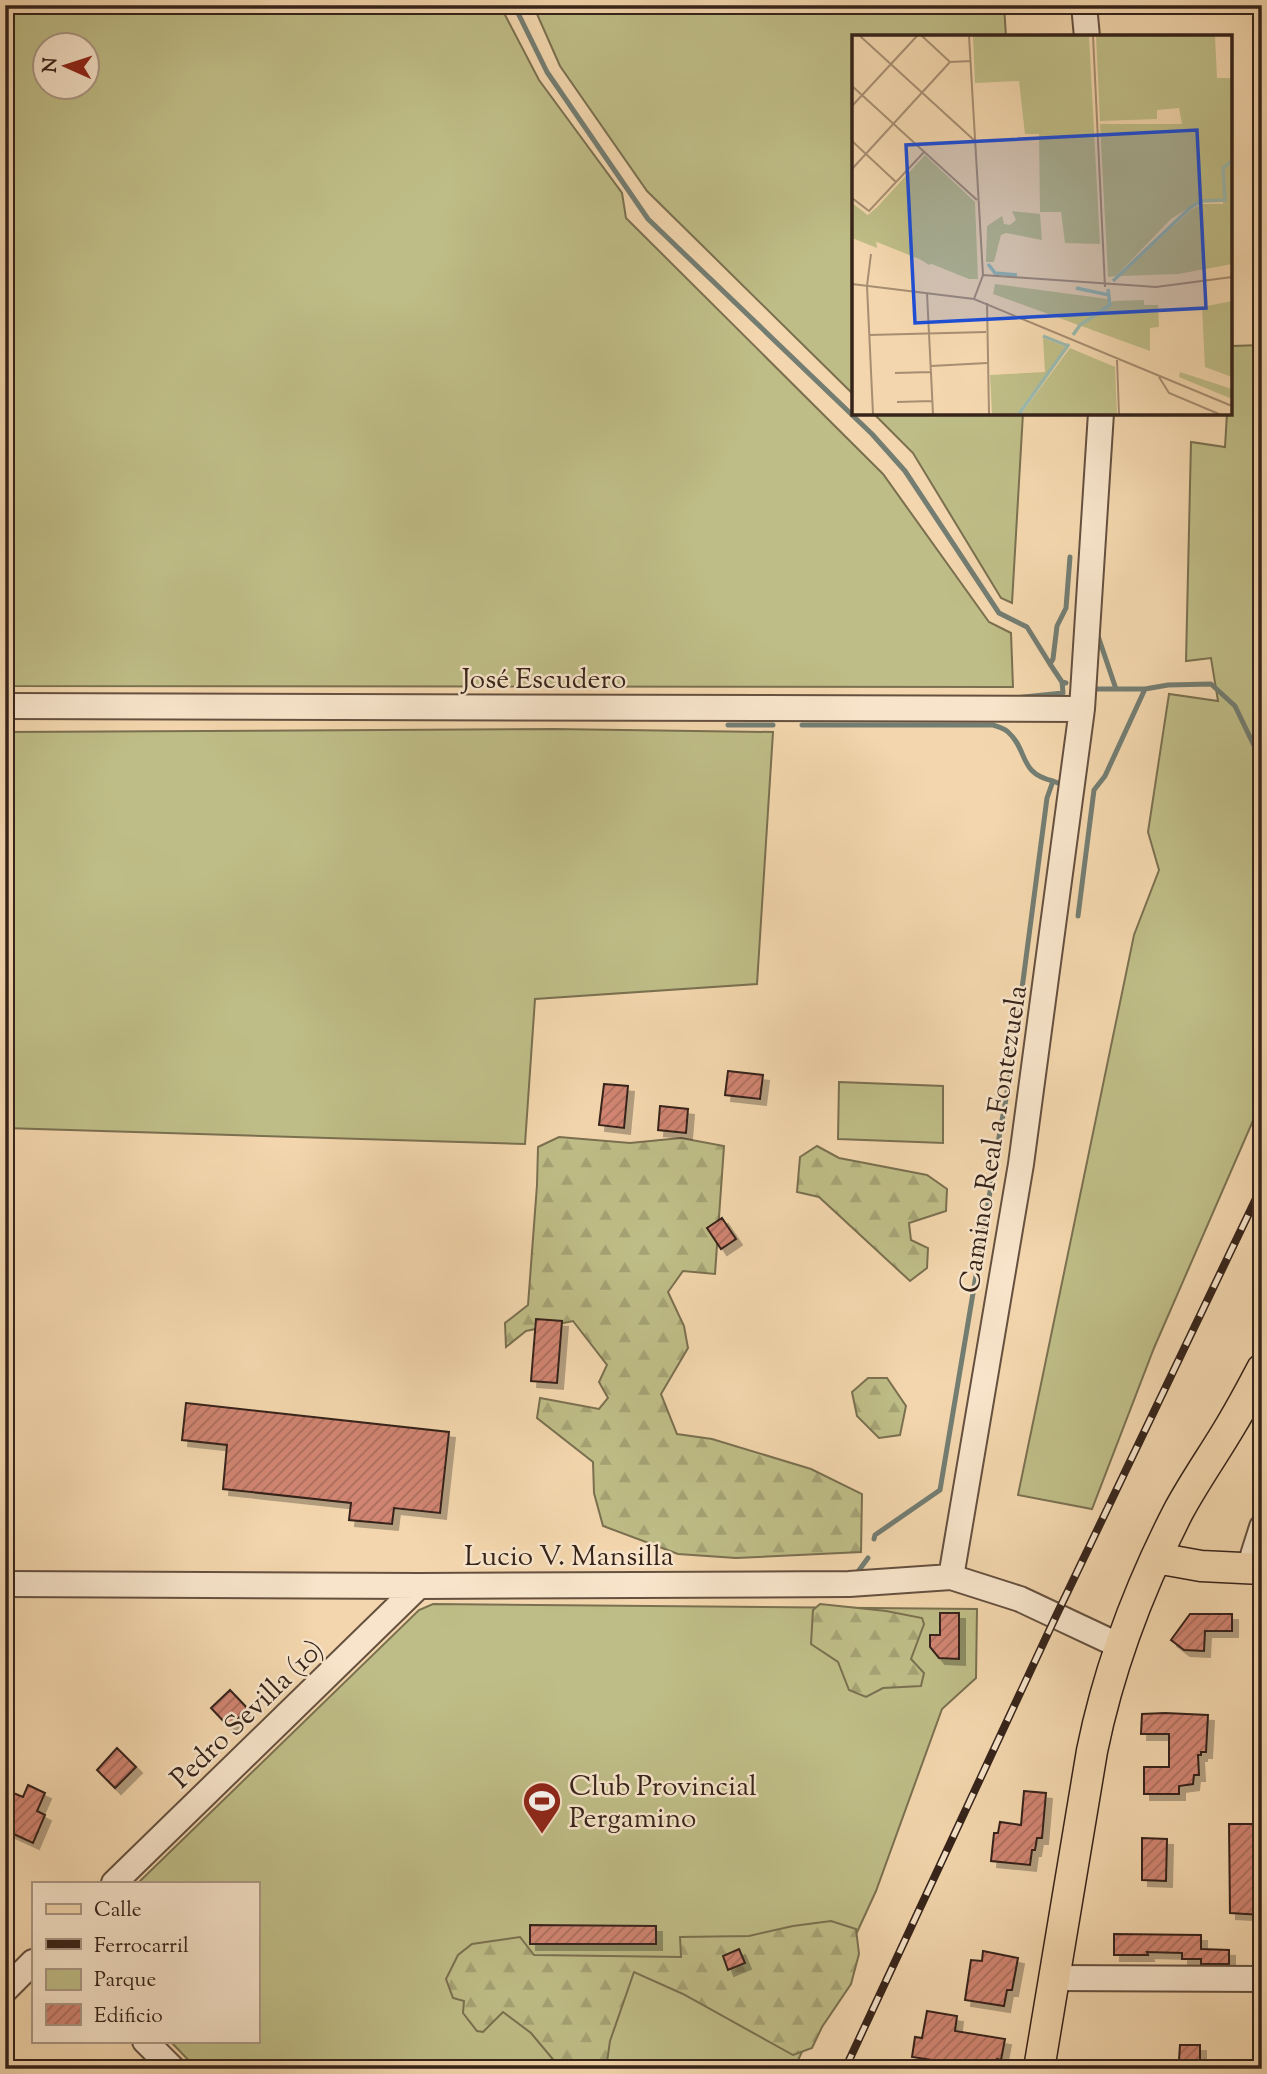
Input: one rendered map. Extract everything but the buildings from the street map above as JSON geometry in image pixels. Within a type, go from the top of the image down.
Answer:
[{"type":"main road","points":[[1039,2069],[1094,1740],[1120,1646],[1136,1602],[1179,1510],[1262,1369]]},
{"type":"main road","points":[[1156,1558],[1201,1566],[1256,1569]]},
{"type":"street","points":[[1084,5],[1087,35]]},
{"type":"street","name":"Camino Real a Fontezuela","points":[[951,1577],[1021,1164],[1082,709],[1101,415]]},
{"type":"street","name":"José Escudero","points":[[5,706],[1082,709]]},
{"type":"street","points":[[1256,1569],[1262,1527]]},
{"type":"street","name":"Lucio V. Mansilla","points":[[5,1584],[849,1584],[951,1577],[1020,1599],[1120,1646]]},
{"type":"street","name":"Pedro Sevilla (10)","points":[[115,1882],[419,1586]]},
{"type":"street","points":[[5,1990],[32,1963]]},
{"type":"street","points":[[1054,1978],[1262,1979]]},
{"type":"street","points":[[146,2042],[173,2069]]},
{"type":"green space","points":[[5,5],[503,5],[504,13],[539,80],[622,193],[626,218],[883,474],[989,622],[1011,633],[1013,687],[5,686]]},
{"type":"green space","points":[[533,5],[1004,5],[1006,35],[852,35],[852,393],[647,191],[560,66]]},
{"type":"green space","points":[[1262,345],[1262,1100],[1154,1348],[1092,1509],[1018,1495],[1134,935],[1159,870],[1148,832],[1169,694],[1218,701],[1211,658],[1186,661],[1191,442],[1225,447],[1227,415],[1232,415],[1232,346]]},
{"type":"green space","points":[[875,415],[1023,415],[1012,603],[1001,598],[913,453]]},
{"type":"green space","points":[[554,729],[773,732],[757,984],[535,999],[525,1144],[5,1128],[5,732]]},
{"type":"green space","points":[[839,1082],[943,1086],[943,1143],[838,1139]]},
{"type":"green space","points":[[559,1137],[630,1143],[681,1138],[724,1146],[715,1274],[683,1271],[668,1292],[684,1326],[688,1348],[661,1394],[677,1434],[712,1439],[811,1469],[862,1494],[861,1552],[736,1558],[678,1554],[603,1526],[594,1493],[593,1462],[537,1418],[540,1398],[599,1409],[608,1398],[599,1382],[607,1365],[573,1321],[526,1331],[506,1347],[505,1323],[528,1305],[538,1147]]},
{"type":"green space","points":[[817,1146],[839,1158],[927,1175],[947,1189],[946,1211],[909,1223],[911,1240],[928,1248],[927,1268],[910,1281],[819,1197],[797,1192],[800,1157]]},
{"type":"green space","points":[[868,1378],[887,1378],[906,1406],[900,1435],[879,1438],[857,1416],[852,1392]]},
{"type":"green space","name":"Club Provincial Pergamino","points":[[433,1604],[977,1609],[976,1678],[942,1709],[876,1891],[794,2069],[197,2069],[171,2042],[259,2042],[259,1882],[139,1882],[419,1610]]},
{"type":"green space","points":[[820,1604],[922,1618],[924,1624],[911,1659],[924,1673],[921,1686],[883,1688],[866,1697],[849,1690],[838,1662],[811,1644],[813,1610]]},
{"type":"green space","points":[[831,1921],[856,1929],[859,1954],[851,1984],[822,2027],[812,2048],[793,2055],[683,1994],[634,1972],[610,2041],[606,2069],[561,2069],[531,2033],[503,2012],[483,2032],[477,2031],[463,2013],[464,2001],[453,1998],[446,1979],[458,1955],[472,1944],[520,1937],[534,1955],[681,1957],[680,1937],[749,1936]]},
{"type":"waterway","points":[[514,5],[547,72],[648,219],[852,415]]},
{"type":"waterway","points":[[852,415],[905,471],[999,613],[1027,627],[1062,682],[1066,683]]},
{"type":"waterway","points":[[1050,664],[1057,626],[1066,608],[1070,557]]},
{"type":"waterway","points":[[1098,636],[1116,689]]},
{"type":"waterway","points":[[1014,698],[1063,693],[1062,682]]},
{"type":"waterway","points":[[1095,689],[1145,689],[1168,685],[1211,684],[1235,706],[1262,762]]},
{"type":"waterway","points":[[1078,916],[1094,790],[1105,776],[1145,689]]},
{"type":"waterway","points":[[728,725],[773,725]]},
{"type":"waterway","points":[[802,725],[993,725],[1015,739],[1034,773],[1053,781]]},
{"type":"waterway","points":[[998,1143],[1012,1065],[1047,798],[1053,781],[1058,783]]},
{"type":"waterway","points":[[874,1539],[875,1535],[940,1490],[994,1168]]},
{"type":"waterway","points":[[853,1573],[857,1573],[868,1558]]},
{"type":"railway","points":[[845,2069],[1056,1616],[1262,1186]]},
{"type":"place","name":"Club Provincial Pergamino","points":[[542,1835]]}]
